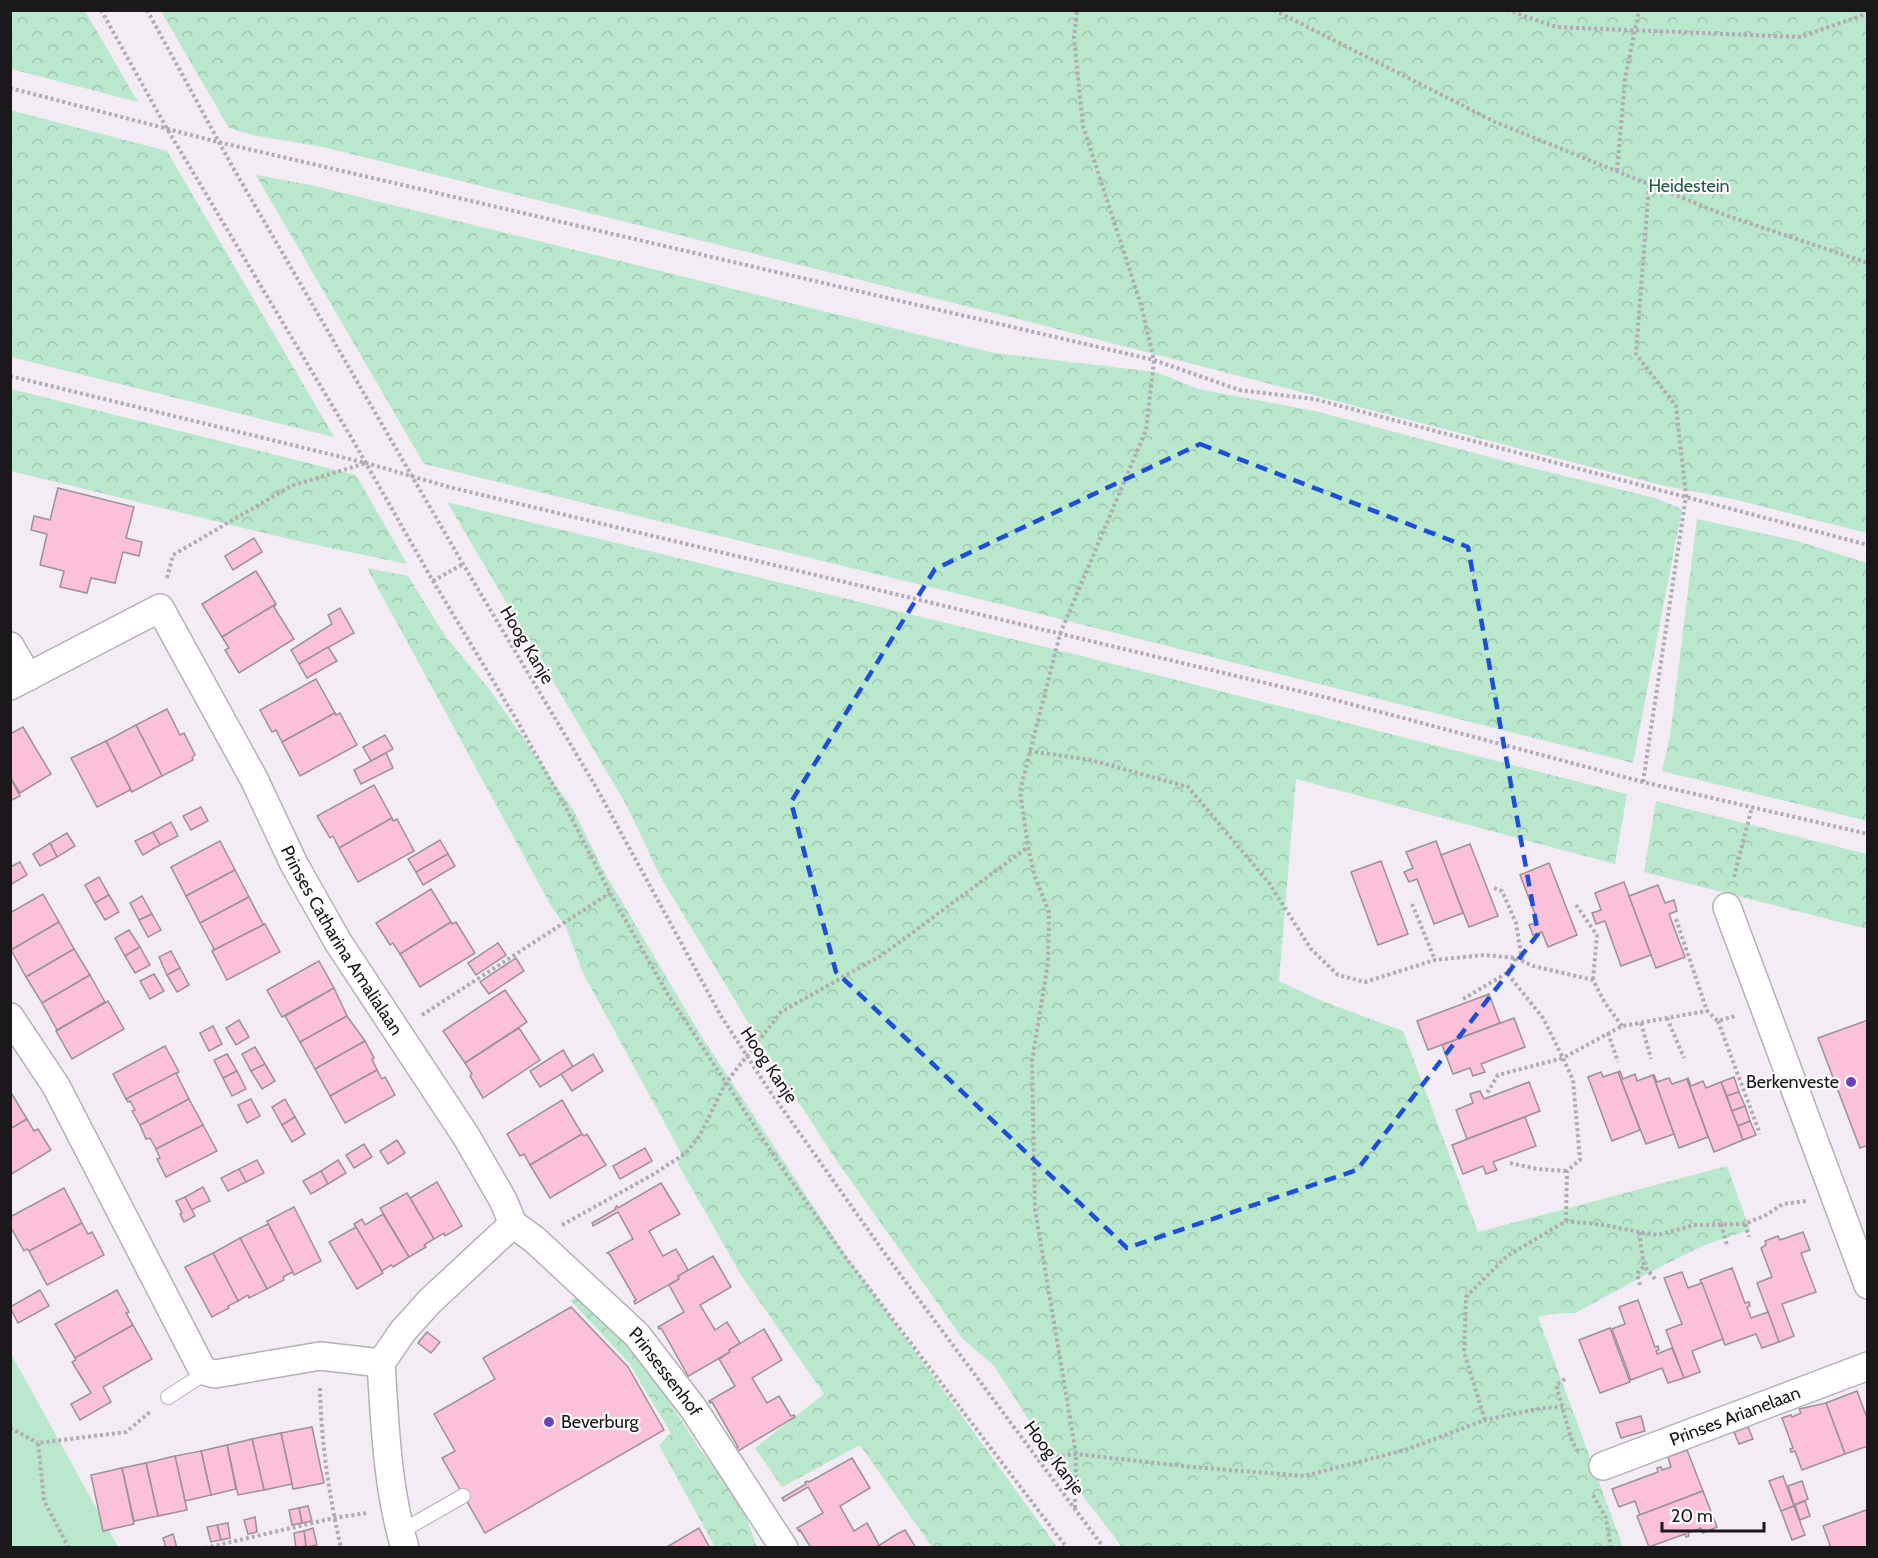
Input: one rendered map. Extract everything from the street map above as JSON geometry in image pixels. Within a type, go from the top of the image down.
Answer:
[{"type":"street","points":[[10,646],[19,681],[160,608]]},
{"type":"street","name":"Prinses Catharina Amalialaan","points":[[160,608],[254,779],[294,864],[338,942],[466,1136],[503,1200],[513,1224]]},
{"type":"street","points":[[1727,907],[1868,1285]]},
{"type":"street","points":[[10,1017],[56,1086],[201,1367],[215,1374],[320,1356],[381,1363]]},
{"type":"street","points":[[400,1530],[386,1435],[381,1363],[403,1330],[430,1301],[513,1224]]},
{"type":"street","name":"Prinsessenhof","points":[[513,1224],[535,1240],[637,1335],[693,1408],[784,1548]]},
{"type":"street","name":"Prinses Arianelaan","points":[[1593,1472],[1868,1366]]},
{"type":"lane","points":[[168,1397],[207,1372]]},
{"type":"lane","points":[[400,1530],[463,1496]]},
{"type":"path","points":[[101,10],[166,127],[516,719],[667,993],[725,1084],[846,1258],[1067,1548]]},
{"type":"path","name":"Hoog Kanje","points":[[147,10],[218,142],[463,564],[596,787],[721,1016],[888,1258],[1104,1548]]},
{"type":"path","points":[[1075,1509],[1076,1454],[1035,1209],[1032,1061],[1047,963],[1049,912],[1035,877],[1020,791],[1060,634],[1146,430],[1154,360],[1141,304],[1083,126],[1074,38],[1077,10]]},
{"type":"path","points":[[1274,10],[1495,122],[1725,215],[1868,263]]},
{"type":"path","points":[[1507,10],[1556,27],[1801,37],[1868,13]]},
{"type":"path","points":[[1617,171],[1625,79],[1639,10]]},
{"type":"path","points":[[10,88],[218,142],[1154,360],[1239,390],[1314,399],[1868,545]]},
{"type":"path","points":[[1643,782],[1686,496],[1676,406],[1636,354],[1649,184]]},
{"type":"path","points":[[10,376],[366,463],[449,487],[1328,698],[1643,782],[1868,834]]},
{"type":"path","points":[[160,608],[173,555],[291,486],[366,463]]},
{"type":"path","points":[[433,581],[463,564]]},
{"type":"path","points":[[1029,751],[1091,760],[1188,787],[1269,883],[1311,949],[1338,975],[1365,982],[1435,960],[1484,955],[1516,958],[1533,966],[1593,980]]},
{"type":"path","points":[[1727,907],[1752,807]]},
{"type":"path","points":[[535,1240],[654,1174],[686,1153],[700,1135],[725,1084],[781,1012],[882,955],[1028,847]]},
{"type":"path","points":[[1494,888],[1502,891],[1516,923],[1522,961]]},
{"type":"path","points":[[396,1031],[610,893]]},
{"type":"path","points":[[1412,904],[1435,960]]},
{"type":"path","points":[[1576,905],[1597,935],[1593,980],[1605,1003],[1623,1026]]},
{"type":"path","points":[[1676,919],[1707,1011],[1718,1021],[1760,1134]]},
{"type":"path","points":[[1463,999],[1507,973],[1516,958]]},
{"type":"path","points":[[1507,973],[1543,1018],[1573,1080],[1580,1160],[1567,1171],[1537,1169],[1510,1163]]},
{"type":"path","points":[[1718,1021],[1764,1008]]},
{"type":"path","points":[[1488,1093],[1498,1075],[1563,1058],[1623,1026],[1707,1011]]},
{"type":"path","points":[[1666,1018],[1684,1058]]},
{"type":"path","points":[[1641,1023],[1651,1059]]},
{"type":"path","points":[[1608,1033],[1618,1062]]},
{"type":"path","points":[[1566,1221],[1567,1171]]},
{"type":"path","points":[[1485,1420],[1464,1352],[1466,1297],[1507,1256],[1566,1221],[1658,1235],[1694,1225],[1745,1224],[1766,1215],[1783,1204],[1804,1201],[1832,1191]]},
{"type":"path","points":[[1721,1224],[1727,1245]]},
{"type":"path","points":[[1745,1224],[1749,1237]]},
{"type":"path","points":[[1639,1232],[1644,1266],[1655,1278]]},
{"type":"path","points":[[1640,1285],[1636,1274],[1644,1266]]},
{"type":"path","points":[[320,1356],[321,1412],[334,1518],[341,1548]]},
{"type":"path","points":[[1565,1379],[1556,1385],[1572,1441],[1593,1472],[1593,1497],[1605,1518],[1611,1548]]},
{"type":"path","points":[[10,1428],[38,1443],[126,1432],[168,1397]]},
{"type":"path","points":[[1038,1459],[1076,1454],[1304,1476],[1405,1450],[1485,1420],[1542,1408],[1563,1407]]},
{"type":"path","points":[[38,1443],[44,1500],[69,1548]]},
{"type":"path","points":[[205,1548],[334,1518],[400,1530]]},
{"type":"highlighted area","points":[[1200,444],[1468,547],[1538,934],[1357,1170],[1127,1248],[836,972],[791,802],[935,569]]},
{"type":"green space","points":[[11,10],[85,11],[138,102],[11,69]]},
{"type":"green space","name":"Heidestein","points":[[161,11],[1867,11],[1867,533],[1733,499],[1665,486],[1006,316],[323,147],[253,135],[229,128]]},
{"type":"green space","points":[[10,110],[167,151],[334,437],[11,357]]},
{"type":"green space","points":[[256,175],[311,185],[994,353],[1156,372],[1198,389],[1315,411],[1655,498],[1682,509],[1633,763],[1036,613],[424,464]]},
{"type":"green space","points":[[11,389],[356,475],[407,564],[293,540],[11,471]]},
{"type":"green space","points":[[447,502],[1074,654],[1627,794],[1615,864],[1296,779],[1279,981],[1322,1001],[1403,1031],[1478,1232],[1727,1166],[1750,1230],[1707,1244],[1575,1313],[1549,1314],[1538,1317],[1623,1547],[1122,1547],[1048,1450],[994,1366],[963,1339],[834,1157],[762,1045],[660,876],[627,806]]},
{"type":"green space","points":[[1697,519],[1797,541],[1867,563],[1867,821],[1662,771],[1670,736]]},
{"type":"green space","points":[[367,568],[408,576],[446,637],[490,690],[574,811],[603,870],[700,1034],[846,1256],[1057,1547],[932,1547],[860,1445],[782,1487],[755,1448],[824,1394],[741,1275],[678,1164],[681,1153],[583,973],[566,927],[551,906]]},
{"type":"green space","points":[[1656,801],[1867,854],[1867,929],[1644,872]]},
{"type":"green space","points":[[585,1295],[651,1373],[699,1448],[740,1499],[757,1547],[715,1547],[659,1445],[671,1433],[629,1363],[570,1300]]},
{"type":"green space","points":[[11,1354],[118,1547],[11,1547]]},
{"type":"building","points":[[58,488],[134,507],[126,538],[142,542],[139,556],[123,552],[115,583],[91,578],[87,593],[60,587],[64,571],[40,565],[47,534],[31,530],[34,516],[50,520]]},
{"type":"building","points":[[254,538],[262,552],[233,570],[225,556]]},
{"type":"building","points":[[256,571],[276,604],[222,637],[202,604]]},
{"type":"building","points":[[276,604],[274,607],[294,639],[239,673],[225,650],[229,648],[222,637]]},
{"type":"building","points":[[340,608],[354,633],[299,664],[291,650],[332,624],[328,615]]},
{"type":"building","points":[[328,647],[337,661],[307,678],[299,664]]},
{"type":"building","points":[[316,679],[335,713],[282,742],[276,730],[272,732],[260,710]]},
{"type":"building","points":[[167,709],[180,735],[184,733],[195,755],[192,757],[193,760],[162,776],[136,725]]},
{"type":"building","points":[[335,713],[336,715],[340,713],[357,745],[300,776],[282,742]]},
{"type":"building","points":[[136,725],[162,776],[132,792],[106,741]]},
{"type":"building","points":[[23,727],[51,774],[20,793],[10,777],[10,734]]},
{"type":"building","points":[[385,735],[393,749],[371,761],[363,747]]},
{"type":"building","points":[[106,741],[132,792],[130,790],[97,807],[71,758]]},
{"type":"building","points":[[386,753],[393,768],[361,784],[354,770]]},
{"type":"building","points":[[10,777],[20,796],[10,801]]},
{"type":"building","points":[[374,785],[392,818],[339,848],[333,836],[330,838],[317,816]]},
{"type":"building","points":[[201,807],[208,821],[191,830],[183,816]]},
{"type":"building","points":[[392,818],[393,821],[397,819],[414,851],[358,882],[339,848]]},
{"type":"building","points":[[171,822],[178,836],[160,845],[153,832]]},
{"type":"building","points":[[153,832],[160,845],[143,855],[135,841]]},
{"type":"building","points":[[67,833],[75,846],[57,857],[50,843]]},
{"type":"building","points":[[440,840],[448,854],[416,872],[408,859]]},
{"type":"building","points":[[220,841],[235,870],[186,896],[171,867]]},
{"type":"building","points":[[1436,841],[1463,913],[1434,924],[1417,879],[1409,882],[1404,872],[1413,868],[1406,852]]},
{"type":"building","points":[[50,843],[57,857],[40,866],[33,854]]},
{"type":"building","points":[[1470,844],[1498,916],[1469,927],[1441,855]]},
{"type":"building","points":[[448,854],[455,866],[423,885],[416,872]]},
{"type":"building","points":[[1381,861],[1408,934],[1378,945],[1351,872]]},
{"type":"building","points":[[20,862],[27,875],[10,885],[10,867]]},
{"type":"building","points":[[1549,863],[1577,935],[1548,947],[1542,932],[1533,935],[1529,925],[1538,922],[1520,875]]},
{"type":"building","points":[[235,870],[249,897],[200,923],[186,896]]},
{"type":"building","points":[[99,877],[109,895],[95,903],[85,885]]},
{"type":"building","points":[[1624,882],[1651,955],[1621,966],[1605,921],[1596,924],[1592,913],[1601,910],[1595,893]]},
{"type":"building","points":[[1658,885],[1665,903],[1674,900],[1677,911],[1669,914],[1685,957],[1656,968],[1629,896]]},
{"type":"building","points":[[431,889],[451,922],[400,954],[393,943],[390,945],[376,923]]},
{"type":"building","points":[[43,894],[59,922],[11,950],[10,913]]},
{"type":"building","points":[[109,895],[119,912],[105,920],[95,903]]},
{"type":"building","points":[[142,896],[152,914],[139,920],[130,903]]},
{"type":"building","points":[[249,897],[265,924],[212,951],[214,949],[200,923]]},
{"type":"building","points":[[152,914],[161,930],[148,937],[139,920]]},
{"type":"building","points":[[59,922],[74,949],[26,977],[11,950]]},
{"type":"building","points":[[451,922],[452,924],[456,922],[475,953],[420,987],[400,954]]},
{"type":"building","points":[[265,924],[280,952],[227,980],[212,951]]},
{"type":"building","points":[[129,930],[140,947],[125,956],[115,938]]},
{"type":"building","points":[[498,943],[506,955],[476,975],[468,963]]},
{"type":"building","points":[[140,947],[150,965],[135,973],[125,956]]},
{"type":"building","points":[[74,949],[90,975],[42,1003],[26,977]]},
{"type":"building","points":[[171,951],[180,968],[167,975],[159,957]]},
{"type":"building","points":[[516,958],[524,971],[489,994],[480,982]]},
{"type":"building","points":[[319,961],[334,988],[282,1017],[267,990]]},
{"type":"building","points":[[180,968],[189,985],[177,992],[167,975]]},
{"type":"building","points":[[154,974],[164,991],[150,999],[140,981]]},
{"type":"building","points":[[90,975],[105,1002],[57,1030],[42,1003]]},
{"type":"building","points":[[334,988],[347,1016],[300,1042],[285,1016]]},
{"type":"building","points":[[505,990],[527,1022],[465,1063],[443,1031]]},
{"type":"building","points":[[1489,994],[1500,1023],[1428,1050],[1417,1021]]},
{"type":"building","points":[[108,1001],[124,1029],[72,1059],[56,1031]]},
{"type":"building","points":[[347,1016],[365,1041],[315,1069],[300,1042]]},
{"type":"building","points":[[1514,1018],[1525,1047],[1481,1064],[1485,1072],[1473,1076],[1470,1068],[1453,1074],[1442,1045]]},
{"type":"building","points":[[239,1020],[249,1037],[236,1045],[226,1028]]},
{"type":"building","name":"Berkenveste","points":[[1868,1020],[1868,1145],[1860,1148],[1818,1038]]},
{"type":"building","points":[[213,1026],[222,1044],[209,1051],[200,1033]]},
{"type":"building","points":[[519,1028],[540,1060],[483,1098],[465,1063]]},
{"type":"building","points":[[365,1041],[374,1058],[372,1059],[377,1070],[330,1096],[315,1069]]},
{"type":"building","points":[[165,1046],[179,1072],[126,1099],[113,1074]]},
{"type":"building","points":[[255,1047],[265,1064],[251,1071],[242,1054]]},
{"type":"building","points":[[563,1050],[573,1067],[540,1087],[530,1071]]},
{"type":"building","points":[[227,1054],[237,1071],[223,1078],[214,1060]]},
{"type":"building","points":[[593,1054],[603,1071],[572,1091],[561,1074]]},
{"type":"building","points":[[265,1064],[275,1081],[262,1089],[251,1071]]},
{"type":"building","points":[[377,1070],[382,1079],[385,1077],[395,1095],[345,1123],[330,1096]]},
{"type":"building","points":[[237,1071],[246,1089],[232,1096],[223,1078]]},
{"type":"building","points":[[1620,1071],[1623,1079],[1635,1074],[1637,1081],[1653,1075],[1674,1134],[1646,1144],[1618,1072]]},
{"type":"building","points":[[1601,1072],[1603,1077],[1618,1072],[1640,1130],[1612,1141],[1588,1077]]},
{"type":"building","points":[[176,1073],[189,1099],[140,1125],[132,1111],[135,1110],[130,1101],[126,1099]]},
{"type":"building","points":[[1653,1075],[1657,1082],[1669,1078],[1672,1084],[1687,1079],[1708,1137],[1679,1148]]},
{"type":"building","points":[[1734,1077],[1739,1092],[1727,1096],[1721,1082]]},
{"type":"building","points":[[1688,1078],[1691,1086],[1703,1081],[1706,1088],[1721,1082],[1743,1140],[1714,1152]]},
{"type":"building","points":[[1529,1082],[1540,1111],[1467,1139],[1456,1110],[1473,1103],[1470,1094],[1480,1091],[1484,1099]]},
{"type":"building","points":[[10,1091],[27,1119],[10,1129]]},
{"type":"building","points":[[1739,1092],[1745,1106],[1732,1111],[1727,1096]]},
{"type":"building","points":[[189,1099],[203,1125],[156,1149],[150,1138],[146,1139],[140,1125]]},
{"type":"building","points":[[251,1099],[260,1116],[247,1123],[238,1105]]},
{"type":"building","points":[[285,1099],[295,1117],[282,1125],[272,1107]]},
{"type":"building","points":[[562,1100],[582,1134],[530,1165],[524,1154],[520,1156],[507,1134]]},
{"type":"building","points":[[1745,1106],[1750,1121],[1738,1126],[1732,1111]]},
{"type":"building","points":[[295,1117],[305,1134],[292,1142],[282,1125]]},
{"type":"building","points":[[1525,1117],[1536,1146],[1493,1162],[1497,1170],[1486,1174],[1483,1166],[1463,1174],[1452,1145]]},
{"type":"building","points":[[27,1119],[34,1131],[38,1129],[51,1150],[10,1175],[10,1129]]},
{"type":"building","points":[[1750,1121],[1756,1135],[1743,1140],[1738,1126]]},
{"type":"building","points":[[203,1125],[217,1151],[166,1177],[157,1159],[160,1158],[156,1149]]},
{"type":"building","points":[[582,1134],[584,1136],[587,1134],[606,1165],[550,1198],[530,1165]]},
{"type":"building","points":[[397,1140],[405,1153],[388,1164],[380,1151]]},
{"type":"building","points":[[364,1144],[372,1157],[354,1168],[346,1155]]},
{"type":"building","points":[[645,1148],[652,1161],[620,1179],[613,1166]]},
{"type":"building","points":[[257,1160],[264,1173],[246,1182],[239,1169]]},
{"type":"building","points":[[338,1160],[346,1173],[328,1184],[321,1171]]},
{"type":"building","points":[[239,1169],[246,1182],[228,1191],[221,1178]]},
{"type":"building","points":[[321,1171],[328,1184],[311,1194],[303,1181]]},
{"type":"building","points":[[437,1182],[462,1226],[445,1236],[444,1233],[434,1239],[410,1198]]},
{"type":"building","points":[[661,1183],[680,1214],[649,1231],[663,1256],[676,1249],[688,1270],[678,1276],[679,1279],[635,1304],[636,1300],[607,1253],[633,1239],[618,1212],[593,1226],[592,1223],[616,1209],[617,1206],[618,1208]]},
{"type":"building","points":[[203,1187],[210,1201],[191,1210],[185,1197]]},
{"type":"building","points":[[64,1188],[82,1223],[29,1251],[27,1249],[24,1251],[10,1226],[10,1217]]},
{"type":"building","points":[[407,1193],[434,1239],[424,1245],[426,1247],[409,1257],[380,1208]]},
{"type":"building","points":[[185,1197],[195,1216],[184,1222],[176,1201]]},
{"type":"building","points":[[294,1207],[321,1261],[294,1275],[267,1221]]},
{"type":"building","points":[[383,1214],[409,1257],[382,1271],[354,1224],[362,1219],[365,1225]]},
{"type":"building","points":[[82,1223],[88,1234],[92,1232],[104,1255],[47,1285],[29,1251]]},
{"type":"building","points":[[268,1224],[293,1272],[267,1289],[240,1238]]},
{"type":"building","points":[[356,1227],[383,1273],[357,1289],[329,1242]]},
{"type":"building","points":[[1803,1232],[1810,1250],[1801,1253],[1816,1292],[1782,1304],[1794,1336],[1779,1342],[1757,1283],[1772,1277],[1761,1248],[1766,1245],[1765,1241],[1778,1236],[1780,1240]]},
{"type":"building","points":[[240,1238],[267,1289],[238,1301],[213,1253]]},
{"type":"building","points":[[213,1253],[238,1301],[212,1317],[185,1267]]},
{"type":"building","points":[[713,1256],[731,1287],[700,1305],[715,1330],[727,1322],[740,1343],[729,1350],[730,1352],[687,1377],[661,1328],[658,1327],[684,1312],[669,1285],[679,1279],[678,1276]]},
{"type":"building","points":[[1732,1268],[1745,1303],[1749,1302],[1750,1306],[1747,1307],[1751,1318],[1768,1312],[1779,1342],[1762,1348],[1756,1334],[1725,1345],[1700,1280]]},
{"type":"building","points":[[1682,1272],[1688,1288],[1702,1283],[1723,1339],[1692,1351],[1700,1372],[1684,1378],[1666,1330],[1682,1324],[1664,1278]]},
{"type":"building","points":[[40,1290],[49,1306],[18,1323],[10,1307]]},
{"type":"building","points":[[117,1290],[133,1325],[75,1358],[55,1324]]},
{"type":"building","points":[[1638,1300],[1655,1347],[1658,1346],[1657,1354],[1672,1348],[1684,1378],[1668,1383],[1662,1368],[1631,1380],[1612,1329],[1625,1324],[1619,1307]]},
{"type":"building","name":"Beverburg","points":[[571,1307],[628,1367],[664,1430],[485,1533],[442,1458],[455,1451],[434,1414],[495,1379],[483,1358]]},
{"type":"building","points":[[133,1325],[152,1359],[103,1387],[111,1402],[80,1420],[71,1404],[91,1393],[72,1362],[76,1360],[75,1358]]},
{"type":"building","points":[[1610,1328],[1630,1382],[1600,1393],[1579,1340]]},
{"type":"building","points":[[764,1329],[782,1360],[752,1378],[767,1403],[779,1396],[791,1416],[795,1417],[738,1451],[736,1448],[738,1447],[712,1402],[709,1401],[735,1386],[719,1359],[730,1352],[729,1350]]},
{"type":"building","points":[[427,1332],[440,1342],[431,1353],[418,1343]]},
{"type":"building","points":[[1857,1391],[1868,1421],[1868,1446],[1845,1454],[1826,1403]]},
{"type":"building","points":[[1826,1403],[1845,1454],[1802,1470],[1795,1451],[1791,1452],[1790,1449],[1793,1448],[1782,1418],[1801,1413],[1799,1409]]},
{"type":"building","points":[[1641,1416],[1645,1431],[1621,1438],[1616,1423]]},
{"type":"building","points":[[312,1427],[324,1483],[293,1489],[281,1433]]},
{"type":"building","points":[[1748,1427],[1753,1439],[1739,1444],[1734,1432]]},
{"type":"building","points":[[281,1433],[292,1484],[264,1490],[252,1439]]},
{"type":"building","points":[[252,1439],[264,1490],[238,1495],[227,1445]]},
{"type":"building","points":[[227,1445],[236,1489],[211,1495],[201,1451]]},
{"type":"building","points":[[1687,1450],[1703,1491],[1640,1515],[1635,1501],[1619,1507],[1612,1489],[1658,1472],[1657,1468],[1661,1467],[1662,1470],[1671,1467],[1668,1457]]},
{"type":"building","points":[[201,1451],[211,1495],[185,1501],[175,1456]]},
{"type":"building","points":[[175,1456],[187,1510],[158,1516],[146,1463]]},
{"type":"building","points":[[852,1458],[870,1488],[840,1506],[854,1531],[867,1523],[879,1545],[875,1548],[811,1548],[797,1528],[823,1513],[808,1487],[784,1501],[782,1498],[806,1484],[805,1482],[809,1482]]},
{"type":"building","points":[[146,1463],[158,1516],[134,1521],[122,1468]]},
{"type":"building","points":[[122,1468],[134,1524],[103,1531],[91,1475]]},
{"type":"building","points":[[1783,1476],[1794,1506],[1781,1511],[1769,1481]]},
{"type":"building","points":[[1802,1481],[1808,1499],[1794,1505],[1788,1486]]},
{"type":"building","points":[[1703,1491],[1717,1527],[1703,1533],[1701,1528],[1688,1533],[1689,1536],[1686,1537],[1685,1534],[1649,1547],[1637,1516]]},
{"type":"building","points":[[1805,1501],[1810,1516],[1800,1520],[1795,1505]]},
{"type":"building","points":[[308,1506],[312,1521],[302,1523],[299,1508]]},
{"type":"building","points":[[1794,1506],[1805,1535],[1792,1540],[1781,1511]]},
{"type":"building","points":[[299,1508],[302,1523],[292,1525],[289,1510]]},
{"type":"building","points":[[1866,1510],[1868,1548],[1827,1548],[1830,1545],[1823,1526]]},
{"type":"building","points":[[255,1517],[257,1532],[248,1534],[244,1520]]},
{"type":"building","points":[[228,1523],[230,1538],[221,1540],[217,1525]]},
{"type":"building","points":[[217,1525],[221,1540],[211,1542],[207,1527]]},
{"type":"building","points":[[313,1528],[317,1545],[306,1547],[304,1531]]},
{"type":"building","points":[[699,1528],[710,1548],[665,1548]]},
{"type":"building","points":[[905,1530],[916,1548],[875,1548],[897,1534]]},
{"type":"building","points":[[304,1531],[306,1546],[296,1548],[294,1533]]},
{"type":"building","points":[[173,1534],[177,1548],[166,1548],[163,1538]]},
{"type":"place","name":"Berkenveste","points":[[1851,1082]]},
{"type":"place","name":"Beverburg","points":[[549,1422]]}]
